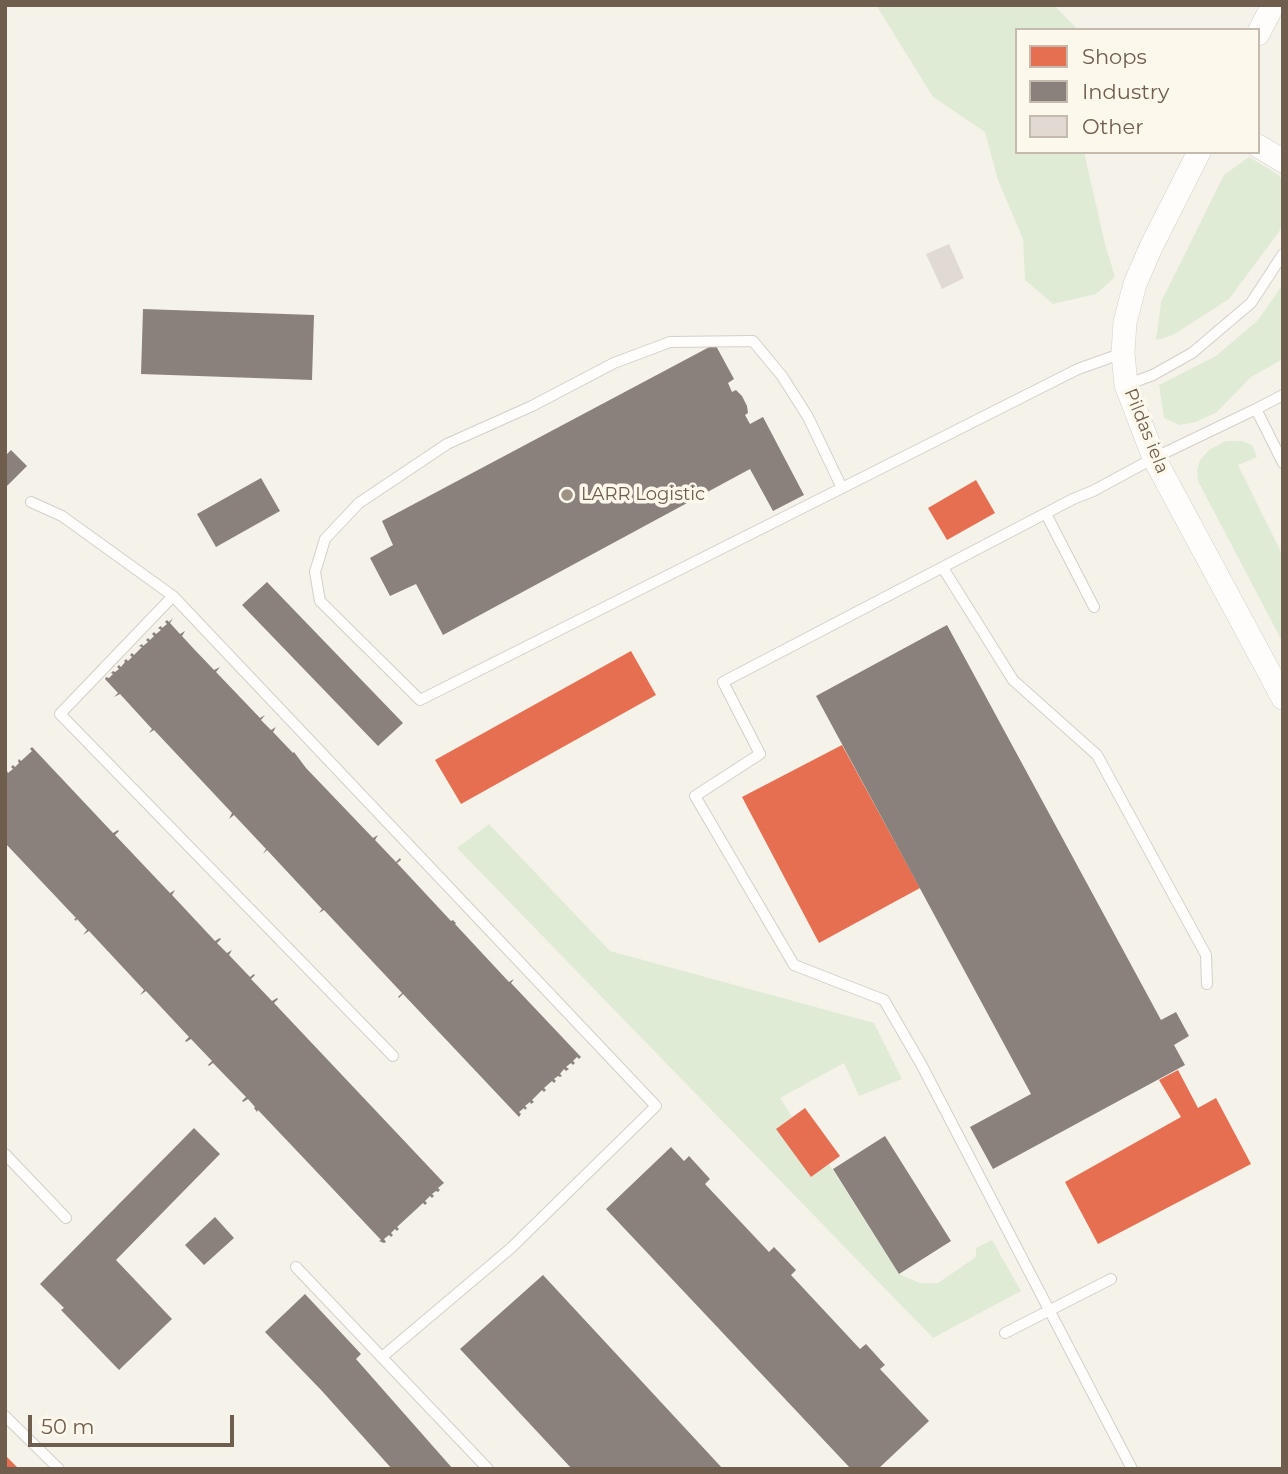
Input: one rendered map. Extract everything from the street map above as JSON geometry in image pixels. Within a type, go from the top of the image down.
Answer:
[{"type":"street","points":[[1260,30],[1273,5]]},
{"type":"street","points":[[1260,147],[1283,161]]},
{"type":"street","name":"Pildas iela","points":[[1198,154],[1135,284],[1125,322],[1123,353],[1126,385],[1154,458],[1283,698]]},
{"type":"lane","points":[[1126,385],[1153,375],[1192,353],[1251,303],[1283,254]]},
{"type":"lane","points":[[842,488],[808,417],[782,376],[753,341],[670,342],[614,363],[531,406],[447,443],[359,503],[325,539],[315,572],[320,601],[420,700],[842,488],[1077,369],[1123,353]]},
{"type":"lane","points":[[1132,1469],[921,1064],[884,1000],[794,965],[695,796],[760,754],[723,682],[1073,499],[1094,492],[1154,458],[1283,395]]},
{"type":"lane","points":[[1256,409],[1283,463]]},
{"type":"lane","points":[[31,502],[62,516],[173,596],[656,1106],[511,1248],[382,1357]]},
{"type":"lane","points":[[1046,514],[1094,607]]},
{"type":"lane","points":[[943,568],[1013,680],[1097,755],[1206,955],[1207,984]]},
{"type":"lane","points":[[173,596],[60,714],[393,1056]]},
{"type":"lane","points":[[5,1154],[65,1218]]},
{"type":"lane","points":[[296,1267],[488,1469]]},
{"type":"lane","points":[[1005,1333],[1111,1279]]},
{"type":"lane","points":[[5,1416],[59,1469]]},
{"type":"green space","points":[[876,5],[1054,5],[1076,28],[1015,28],[1015,154],[1084,154],[1115,277],[1096,294],[1053,304],[1025,280],[1023,239],[998,180],[985,132],[933,97]]},
{"type":"green space","points":[[1249,157],[1279,175],[1283,182],[1283,221],[1279,232],[1229,299],[1173,335],[1156,340],[1161,302],[1224,175]]},
{"type":"green space","points":[[1283,284],[1283,359],[1251,377],[1217,412],[1196,422],[1179,425],[1164,418],[1159,385],[1216,356],[1258,320]]},
{"type":"green space","points":[[1226,441],[1242,441],[1252,445],[1257,457],[1238,465],[1283,556],[1283,643],[1198,481],[1200,460],[1209,450]]},
{"type":"green space","points":[[489,824],[610,951],[874,1023],[902,1079],[859,1096],[844,1063],[780,1098],[792,1117],[777,1129],[811,1177],[829,1164],[899,1274],[920,1283],[938,1283],[976,1257],[976,1248],[992,1240],[1021,1291],[933,1338],[457,848]]},
{"type":"building: Shops","points":[[976,480],[995,513],[947,540],[928,508]]},
{"type":"building: Shops","points":[[631,651],[656,695],[461,804],[435,760]]},
{"type":"building: Shops","points":[[842,745],[920,888],[819,943],[742,797]]},
{"type":"building: Shops","points":[[1178,1070],[1198,1108],[1216,1098],[1251,1164],[1098,1244],[1065,1182],[1181,1117],[1159,1080]]},
{"type":"building: Shops","points":[[805,1108],[840,1156],[811,1177],[776,1129]]},
{"type":"building: Shops","points":[[5,1455],[19,1469],[5,1469]]},
{"type":"building: Industry","points":[[143,309],[314,315],[312,380],[141,374]]},
{"type":"building: Industry","name":"LARR Logistic","points":[[715,344],[734,379],[728,383],[732,392],[736,390],[747,406],[748,413],[745,415],[750,424],[763,417],[804,495],[773,511],[750,469],[443,635],[416,584],[390,596],[370,558],[393,545],[382,521]]},
{"type":"building: Industry","points":[[11,450],[27,466],[5,488],[5,456]]},
{"type":"building: Industry","points":[[261,478],[280,511],[216,547],[197,514]]},
{"type":"building: Industry","points":[[267,582],[403,723],[378,746],[242,605]]},
{"type":"building: Industry","points":[[173,618],[170,623],[180,634],[185,631],[182,636],[193,648],[214,670],[220,667],[216,672],[260,718],[265,715],[261,720],[271,730],[276,727],[273,732],[306,768],[373,838],[378,835],[375,840],[396,862],[400,858],[397,863],[509,982],[514,979],[511,983],[581,1057],[573,1061],[573,1065],[571,1063],[566,1067],[569,1069],[564,1069],[560,1074],[562,1076],[554,1079],[554,1083],[552,1081],[544,1088],[546,1090],[542,1090],[532,1100],[534,1102],[525,1106],[527,1108],[519,1112],[519,1117],[403,994],[398,997],[402,993],[324,910],[319,913],[322,909],[267,850],[263,854],[266,849],[234,815],[229,819],[232,813],[154,730],[149,733],[152,729],[120,694],[114,697],[118,693],[106,677],[109,678],[113,671],[119,669],[119,665],[121,667],[126,659],[128,661],[132,657],[132,653],[134,655],[142,647],[139,646],[143,646],[148,642],[148,638],[150,640],[154,636],[154,632],[156,634],[161,630],[158,628],[162,628],[167,624],[167,620],[169,622]]},
{"type":"building: Industry","points":[[947,625],[1161,1020],[1176,1012],[1189,1036],[1174,1045],[1185,1065],[993,1169],[970,1127],[1031,1094],[816,696]]},
{"type":"building: Industry","points":[[32,747],[113,833],[119,831],[115,835],[170,893],[175,890],[172,895],[215,941],[221,939],[217,943],[227,953],[232,950],[229,955],[250,977],[255,975],[251,979],[272,1001],[278,999],[274,1003],[444,1183],[438,1188],[438,1192],[432,1194],[432,1198],[430,1196],[425,1201],[425,1205],[423,1203],[397,1227],[397,1231],[395,1229],[391,1233],[391,1237],[389,1235],[384,1239],[386,1242],[379,1241],[381,1240],[258,1110],[257,1112],[248,1099],[242,1101],[246,1097],[213,1063],[208,1065],[212,1061],[191,1039],[185,1041],[189,1037],[146,991],[140,995],[144,990],[89,931],[83,935],[87,930],[5,843],[5,772],[13,769],[11,767],[15,767],[19,759],[21,761],[32,751]]},
{"type":"building: Industry","points":[[194,1128],[220,1154],[116,1260],[172,1319],[119,1370],[61,1310],[64,1308],[40,1284]]},
{"type":"building: Industry","points":[[885,1136],[951,1241],[899,1274],[833,1169]]},
{"type":"building: Industry","points":[[671,1147],[684,1161],[689,1156],[710,1179],[705,1184],[769,1252],[774,1247],[796,1270],[791,1275],[860,1349],[866,1344],[885,1365],[880,1369],[929,1421],[878,1469],[851,1469],[606,1209]]},
{"type":"building: Industry","points":[[215,1217],[234,1238],[204,1265],[185,1245]]},
{"type":"building: Industry","points":[[543,1275],[723,1469],[572,1469],[460,1349]]},
{"type":"building: Industry","points":[[305,1294],[361,1354],[356,1359],[453,1469],[392,1469],[265,1332]]},
{"type":"building: Other","points":[[949,244],[964,278],[942,289],[926,254]]},
{"type":"place","name":"LARR Logistic","points":[[567,495]]}]
